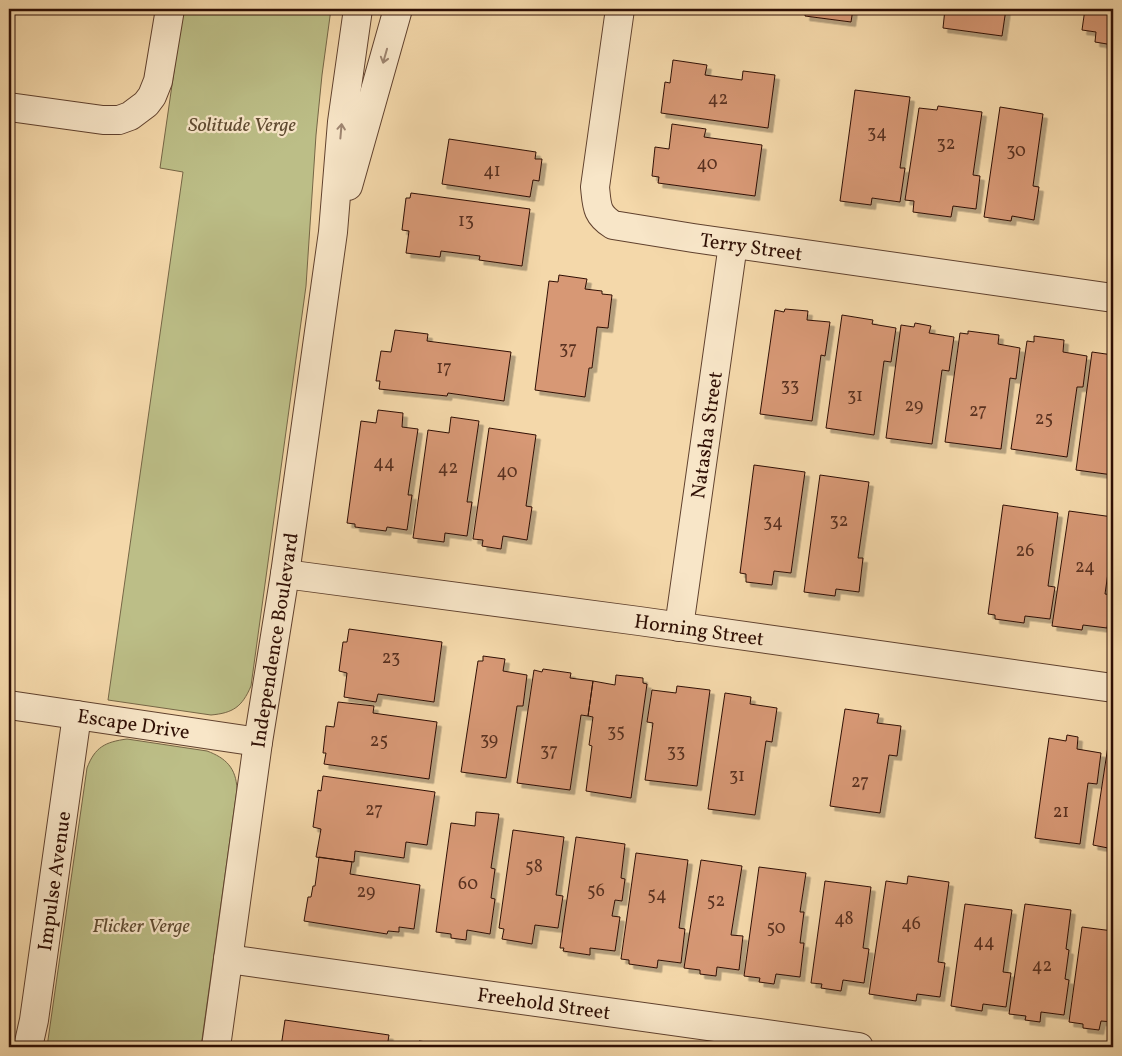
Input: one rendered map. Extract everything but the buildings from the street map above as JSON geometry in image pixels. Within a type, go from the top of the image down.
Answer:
[{"type":"street","points":[[9,107],[103,120],[119,120],[130,116],[146,104],[152,96],[158,81],[170,9]]},
{"type":"street","name":"Independence Boulevard","points":[[216,1047],[258,742],[285,574],[333,232],[342,122],[358,9]]},
{"type":"street","name":"Independence Boulevard","points":[[333,232],[352,174],[398,9]]},
{"type":"street","name":"Terry Street","points":[[620,9],[595,187],[599,212],[604,219],[613,225],[1113,298]]},
{"type":"street","name":"Natasha Street","points":[[679,627],[733,244]]},
{"type":"street","name":"Horning Street","points":[[285,574],[1113,688]]},
{"type":"street","name":"Escape Drive","points":[[9,705],[258,742]]},
{"type":"street","name":"Impulse Avenue","points":[[28,1047],[34,1020],[77,715]]},
{"type":"street","name":"Freehold Street","points":[[228,959],[859,1047]]},
{"type":"green space","name":"Solitude Verge","points":[[183,9],[331,9],[316,135],[306,286],[251,686],[244,699],[236,708],[225,713],[211,715],[108,700],[183,172],[160,168]]},
{"type":"green space","name":"Flicker Verge","points":[[127,739],[207,751],[225,761],[235,775],[237,789],[201,1047],[47,1047],[87,768],[97,750],[107,744]]}]
